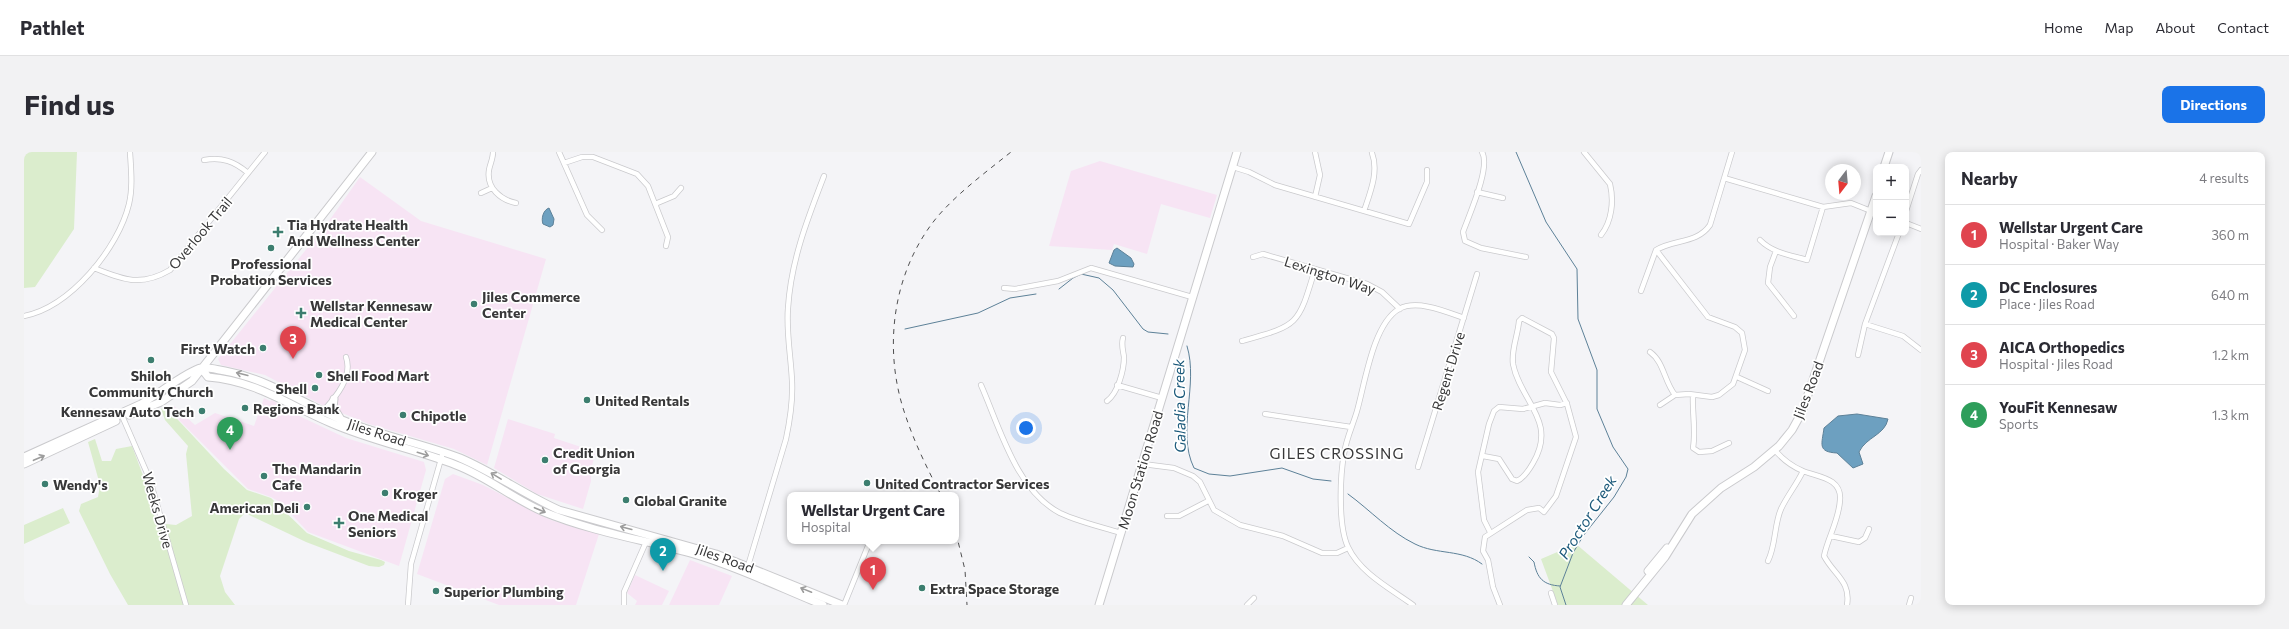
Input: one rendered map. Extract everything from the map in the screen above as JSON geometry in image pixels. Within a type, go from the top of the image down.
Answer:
[{"type":"street","points":[[24,316],[56,304],[94,268],[124,219],[130,194],[130,152]]},
{"type":"street","name":"Overlook Trail","points":[[94,268],[120,278],[138,281],[154,279],[170,270],[265,152]]},
{"type":"street","points":[[24,464],[161,402],[192,381],[372,152]]},
{"type":"street","points":[[494,152],[489,174],[492,188],[505,200],[516,203]]},
{"type":"street","points":[[559,152],[587,215],[602,230]]},
{"type":"street","name":"Moon Station Road","points":[[1099,605],[1237,152]]},
{"type":"street","points":[[1315,152],[1320,175],[1315,197]]},
{"type":"street","points":[[1482,152],[1485,162],[1477,192],[1463,232],[1465,241],[1481,248],[1526,257]]},
{"type":"street","points":[[1584,152],[1610,184],[1609,219],[1600,235]]},
{"type":"street","points":[[1641,291],[1656,250],[1668,243],[1694,239],[1704,233],[1710,225],[1732,152]]},
{"type":"street","points":[[1885,164],[1889,152]]},
{"type":"street","points":[[1364,211],[1375,174],[1372,153]]},
{"type":"street","points":[[564,163],[588,157],[630,169],[643,179],[668,237],[666,246]]},
{"type":"street","points":[[204,160],[224,159],[239,165],[248,173]]},
{"type":"street","points":[[1233,167],[1249,172],[1270,184],[1409,224],[1427,182],[1427,170]]},
{"type":"street","points":[[1909,202],[1918,174],[1921,170]]},
{"type":"street","points":[[748,566],[786,439],[790,419],[792,383],[788,310],[792,272],[802,235],[824,176]]},
{"type":"street","points":[[1724,178],[1823,206],[1852,203],[1873,212]]},
{"type":"street","points":[[481,193],[492,188]]},
{"type":"street","points":[[655,204],[674,196],[681,188]]},
{"type":"street","points":[[1477,192],[1503,198]]},
{"type":"street","points":[[1760,240],[1767,248],[1807,260],[1823,206]]},
{"type":"street","name":"Jiles Road","points":[[1626,605],[1665,557],[1692,514],[1786,438],[1802,412],[1873,215]]},
{"type":"street","points":[[1909,224],[1921,229]]},
{"type":"street","points":[[1858,354],[1865,324],[1897,236]]},
{"type":"street","points":[[1656,250],[1708,317],[1735,327],[1742,333],[1745,350],[1733,384],[1719,395],[1712,397],[1675,394],[1660,406]]},
{"type":"street","points":[[1776,251],[1770,267],[1768,283],[1794,316]]},
{"type":"street","name":"Lexington Way","points":[[1253,257],[1263,254],[1376,288],[1400,309]]},
{"type":"street","points":[[1004,288],[1014,289],[1058,281],[1091,268],[1192,297]]},
{"type":"street","points":[[1242,341],[1282,328],[1293,322],[1306,302],[1315,270]]},
{"type":"street","name":"Regent Drive","points":[[1418,467],[1477,274]]},
{"type":"street","points":[[1413,605],[1368,572],[1348,548],[1342,530],[1341,478],[1344,452],[1383,326],[1400,309],[1416,306],[1440,310],[1464,318]]},
{"type":"street","points":[[1483,456],[1499,459],[1514,480],[1518,480],[1523,477],[1536,458],[1541,444],[1541,426],[1533,406],[1523,389],[1513,363],[1519,321],[1522,318],[1552,334],[1554,338],[1551,372],[1567,403],[1576,437],[1556,496],[1544,512],[1539,508],[1527,510],[1490,532],[1485,537],[1484,550],[1488,560],[1493,586],[1500,605]]},
{"type":"street","points":[[1865,324],[1903,336],[1917,345],[1921,350]]},
{"type":"street","points":[[1107,401],[1112,398],[1124,361],[1123,338]]},
{"type":"street","points":[[1917,345],[1921,341]]},
{"type":"street","points":[[1650,352],[1656,356],[1670,388],[1675,394]]},
{"type":"street","points":[[323,411],[341,389],[348,366],[346,357]]},
{"type":"street","points":[[210,359],[220,370]]},
{"type":"street","points":[[24,457],[141,404],[158,395],[192,372],[201,368]]},
{"type":"street","name":"Jiles Road","points":[[201,368],[220,370],[254,378],[342,420],[443,452],[484,469],[528,496],[559,510],[700,548],[843,605]]},
{"type":"street","name":"Jiles Road","points":[[201,368],[208,377],[236,380],[258,387],[294,406],[349,431],[441,460],[482,477],[544,512],[572,522],[718,562],[823,605]]},
{"type":"street","points":[[1737,376],[1768,391]]},
{"type":"street","points":[[981,385],[1013,459],[1031,490],[1059,512],[1071,518],[1122,533]]},
{"type":"street","points":[[1117,385],[1162,398]]},
{"type":"street","points":[[1693,395],[1692,412],[1695,431],[1693,448],[1699,452],[1712,451],[1729,443]]},
{"type":"street","points":[[334,399],[335,412],[342,420]]},
{"type":"street","points":[[1490,532],[1484,520],[1478,472],[1483,456],[1483,444],[1496,408],[1523,409],[1545,403],[1560,405],[1567,403]]},
{"type":"street","points":[[1265,414],[1351,427]]},
{"type":"street","name":"Weeks Drive","points":[[123,418],[150,480],[186,605]]},
{"type":"street","points":[[1774,449],[1783,460],[1803,471],[1832,481],[1838,489],[1840,499],[1830,536],[1826,544],[1824,556],[1829,565],[1846,585],[1848,594],[1846,605]]},
{"type":"street","points":[[408,605],[411,564],[443,452]]},
{"type":"street","points":[[1143,464],[1174,468],[1188,473],[1200,482],[1208,501],[1214,510],[1232,521],[1283,536],[1322,553],[1337,553],[1348,548]]},
{"type":"street","points":[[1768,561],[1772,554],[1781,509],[1796,486],[1803,471]]},
{"type":"street","points":[[1167,516],[1179,516],[1208,501]]},
{"type":"street","points":[[1830,536],[1858,542],[1865,538],[1869,529]]},
{"type":"street","name":"Jiles Road","points":[[1620,605],[1660,555],[1676,540]]},
{"type":"street","points":[[624,605],[624,592],[646,542]]},
{"type":"street","points":[[843,605],[869,544]]},
{"type":"street","points":[[1552,592],[1555,605]]},
{"type":"street","points":[[1247,605],[1254,598]]},
{"type":"street","points":[[1909,605],[1911,598]]},
{"type":"shaded area","points":[[1100,161],[1217,195],[1210,218],[1161,204],[1147,254],[1114,244],[1112,250],[1049,246],[1071,171]]},
{"type":"shaded area","points":[[360,177],[421,221],[546,259],[487,465],[454,449],[369,424],[322,405],[265,375],[221,365],[218,359],[329,221]]},
{"type":"shaded area","points":[[264,398],[270,401],[272,400],[297,415],[346,438],[424,462],[426,470],[399,566],[308,532],[280,502],[271,497],[248,489],[169,410],[174,406],[195,425],[215,413],[254,426]]},
{"type":"shaded area","name":"Credit Union of Georgia","points":[[508,419],[555,434],[554,438],[596,452],[591,469],[591,481],[583,509],[537,494],[494,468]]},
{"type":"shaded area","points":[[453,474],[483,485],[551,520],[599,534],[576,605],[499,605],[417,574],[445,479]]},
{"type":"shaded area","points":[[690,560],[732,576],[719,605],[669,605]]},
{"type":"shaded area","points":[[635,575],[669,591],[662,605],[635,605],[637,601],[627,593]]},
{"type":"green space","points":[[24,152],[77,152],[74,229],[35,287],[24,288]]},
{"type":"green space","points":[[165,406],[224,469],[247,490],[271,498],[307,533],[349,551],[381,560],[385,562],[384,565],[379,567],[369,566],[306,542],[245,513],[239,519],[220,576],[225,592],[235,605],[128,605],[110,574],[79,511],[81,504],[98,497],[100,485],[88,442],[95,439],[102,461],[111,461],[116,449],[132,446],[147,486],[156,523],[176,525],[192,516],[186,454],[188,446],[165,420],[161,409]]},
{"type":"green space","points":[[63,508],[70,523],[24,544],[24,525]]},
{"type":"green space","points":[[1576,544],[1648,605],[1558,605],[1541,559]]},
{"type":"water","points":[[549,208],[554,219],[553,225],[550,227],[543,224],[542,220],[544,213]]},
{"type":"water","points":[[1117,248],[1131,258],[1134,264],[1133,267],[1115,266],[1109,263],[1114,250]]},
{"type":"water","points":[[1857,414],[1888,419],[1883,429],[1866,443],[1859,452],[1863,464],[1853,468],[1837,453],[1826,451],[1822,446],[1822,443],[1824,428],[1838,416]]},
{"type":"waterway","name":"Proctor Creek","points":[[1516,152],[1546,222],[1577,269],[1578,319],[1597,370],[1597,409],[1613,447],[1628,469],[1626,477],[1614,497],[1583,536],[1573,553],[1560,587],[1566,605]]},
{"type":"waterway","name":"Galadia Creek","points":[[1059,289],[1073,278],[1081,274],[1099,278],[1113,290],[1143,329],[1148,332],[1168,334]]},
{"type":"waterway","name":"Galadia Creek","points":[[905,329],[978,313],[1010,298],[1036,294]]},
{"type":"waterway","name":"Galadia Creek","points":[[1187,346],[1191,376],[1187,439],[1189,454],[1194,468],[1209,474],[1230,476],[1282,468],[1313,479],[1331,481]]},
{"type":"waterway","name":"Galadia Creek","points":[[1348,494],[1397,533],[1415,544],[1432,550],[1466,556],[1482,564]]},
{"type":"waterway","name":"Galadia Creek","points":[[1529,557],[1534,562],[1537,572],[1542,580],[1549,584],[1560,586]]},
{"type":"railway","points":[[940,492],[913,437],[899,391],[894,365],[893,338],[901,286],[910,261],[922,238],[938,216],[964,190],[1011,152]]},
{"type":"railway","points":[[959,544],[965,570],[967,605]]},
{"type":"place","name":"Tia Hydrate Health And Wellness Center","points":[[278,232]]},
{"type":"place","name":"Professional Probation Services","points":[[271,248]]},
{"type":"place","name":"Jiles Commerce Center","points":[[474,304]]},
{"type":"place","name":"Wellstar Kennesaw Medical Center","points":[[301,313]]},
{"type":"place","name":"First Watch","points":[[263,348]]},
{"type":"place","name":"AICA Orthopedics","points":[[293,359]]},
{"type":"place","name":"Shiloh Community Church","points":[[151,360]]},
{"type":"place","name":"Shell Food Mart","points":[[319,375]]},
{"type":"place","name":"Shell","points":[[315,388]]},
{"type":"place","name":"United Rentals","points":[[587,400]]},
{"type":"place","name":"Regions Bank","points":[[245,408]]},
{"type":"place","name":"Kennesaw Auto Tech","points":[[202,411]]},
{"type":"place","name":"Chipotle","points":[[403,415]]},
{"type":"place","name":"YouFit Kennesaw","points":[[230,450]]},
{"type":"place","name":"Credit Union of Georgia","points":[[545,460]]},
{"type":"place","name":"The Mandarin Cafe","points":[[264,476]]},
{"type":"place","name":"United Contractor Services","points":[[867,483]]},
{"type":"place","name":"Wendy's","points":[[45,484]]},
{"type":"place","name":"Kroger","points":[[385,493]]},
{"type":"place","name":"Global Granite","points":[[626,500]]},
{"type":"place","name":"American Deli","points":[[307,507]]},
{"type":"place","name":"One Medical Seniors","points":[[339,523]]},
{"type":"place","name":"DC Enclosures","points":[[663,571]]},
{"type":"place","name":"Extra Space Storage","points":[[922,588]]},
{"type":"place","name":"Wellstar Urgent Care","points":[[873,590]]},
{"type":"place","name":"Superior Plumbing","points":[[436,591]]},
{"type":"district","name":"GILES CROSSING","points":[[1337,453]]}]
